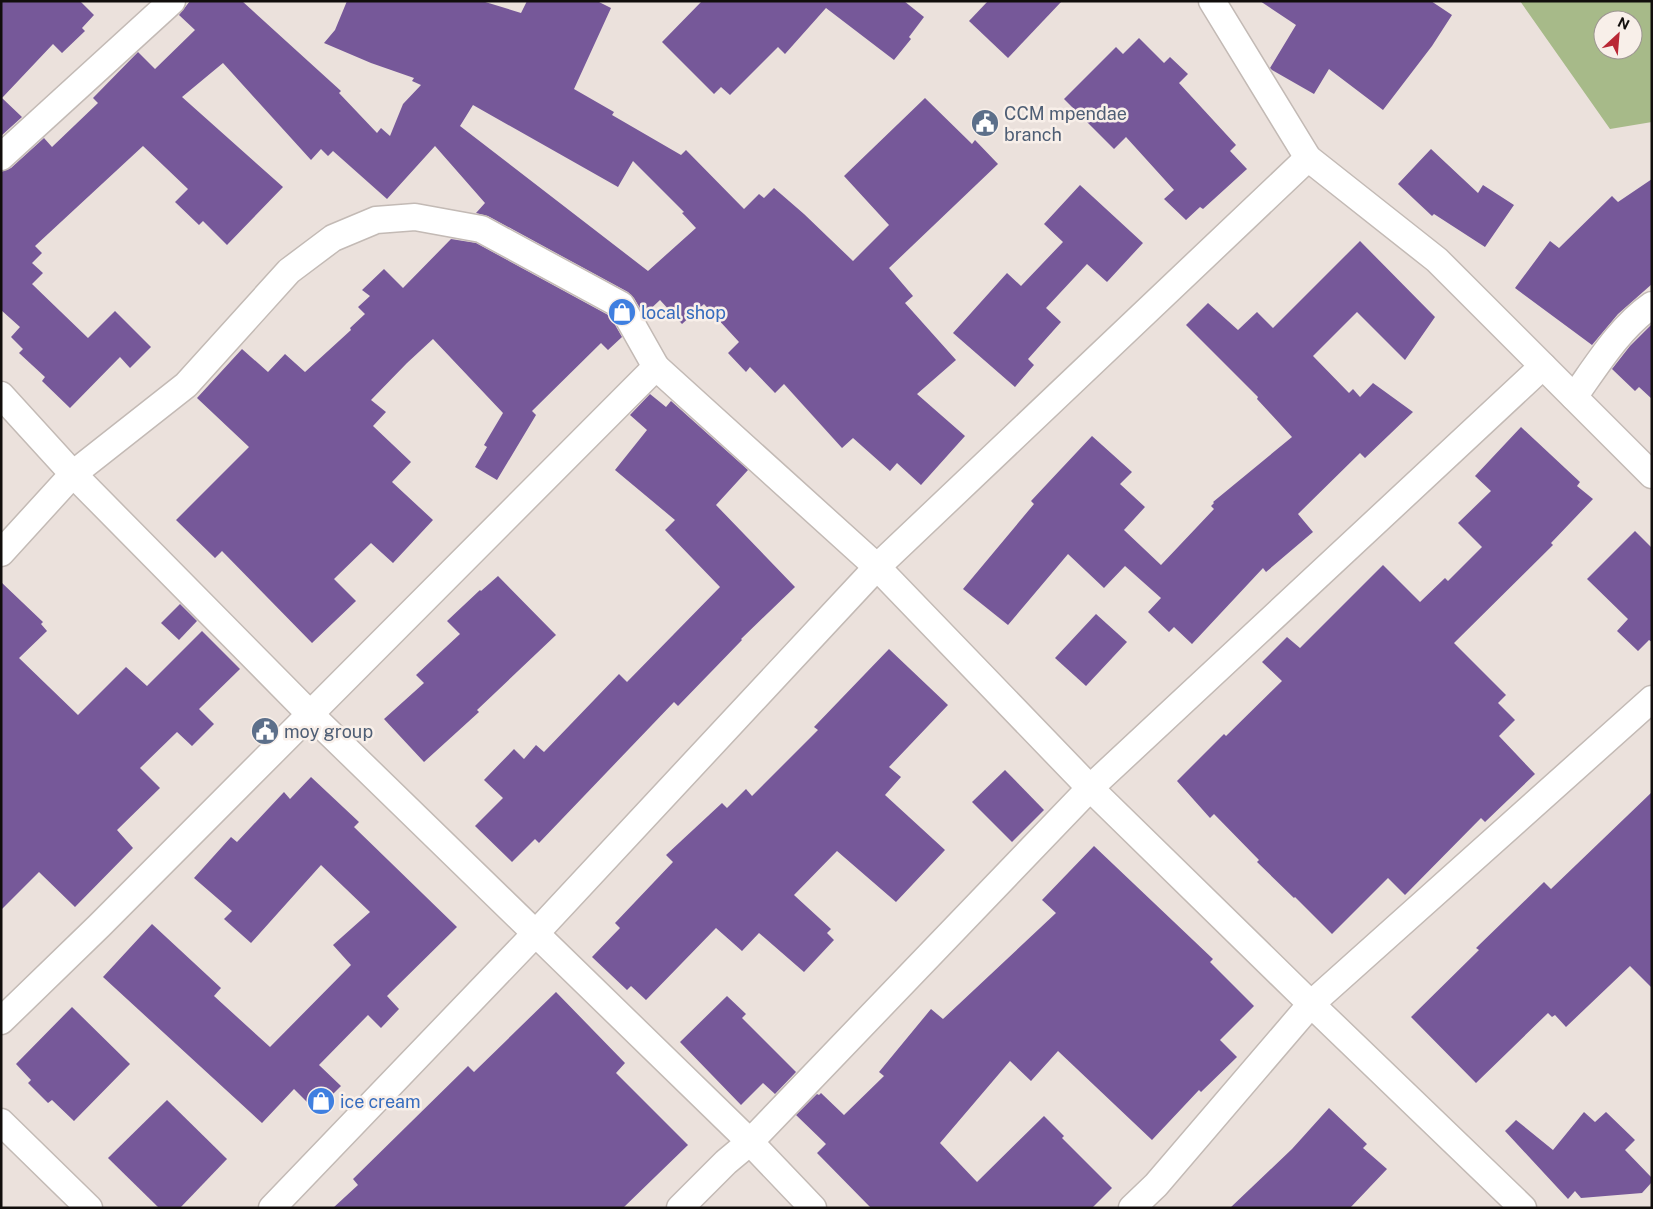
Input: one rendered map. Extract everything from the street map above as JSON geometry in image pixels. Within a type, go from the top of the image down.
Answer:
[{"type":"street","points":[[1,157],[172,1]]},
{"type":"street","points":[[1212,1],[1308,158],[1437,260],[1652,475]]},
{"type":"street","points":[[272,1208],[534,934],[877,567],[1308,158]]},
{"type":"street","points":[[1,553],[72,474],[186,384],[289,271],[333,238],[376,220],[415,217],[481,229],[621,306],[656,367],[877,567],[1090,788],[1523,1208]]},
{"type":"street","points":[[1574,397],[1608,349],[1630,324],[1652,305]]},
{"type":"street","points":[[680,1208],[726,1162],[750,1142],[1090,788],[1543,366]]},
{"type":"street","points":[[1,1021],[99,926],[656,367]]},
{"type":"street","points":[[1,395],[72,474],[310,714],[534,934],[750,1142],[813,1208]]},
{"type":"street","points":[[1132,1208],[1156,1185],[1311,1004],[1652,700]]},
{"type":"street","points":[[1,1122],[89,1208]]},
{"type":"green space","points":[[1520,1],[1652,1],[1652,122],[1610,129]]},
{"type":"building","points":[[1,1],[80,1],[94,15],[82,28],[85,31],[62,53],[53,44],[2,98],[22,117],[1,136]]},
{"type":"building","points":[[190,1],[242,1],[341,91],[339,93],[377,133],[381,128],[390,136],[403,104],[421,85],[412,81],[414,78],[371,63],[324,43],[335,30],[347,1],[482,1],[521,13],[527,1],[597,1],[611,8],[574,89],[614,112],[612,115],[681,155],[686,150],[744,209],[759,194],[764,198],[774,188],[853,261],[889,225],[844,176],[925,98],[972,144],[975,140],[998,164],[889,268],[913,296],[905,303],[956,360],[917,394],[965,436],[921,485],[897,463],[890,471],[853,438],[842,448],[784,384],[775,393],[750,367],[746,372],[728,353],[739,342],[704,304],[682,324],[660,300],[644,315],[628,292],[488,216],[476,213],[485,203],[435,146],[387,199],[333,151],[328,156],[321,149],[311,160],[223,63],[182,97],[283,187],[227,245],[203,221],[199,225],[175,202],[188,189],[143,146],[35,246],[42,253],[32,263],[43,273],[32,284],[88,338],[115,311],[151,347],[130,368],[120,357],[70,408],[42,381],[45,377],[19,353],[23,349],[11,337],[20,327],[1,310],[1,172],[11,168],[44,138],[52,147],[98,103],[93,98],[138,52],[155,69],[195,30],[179,15]],"holes":[[[473,105],[618,187],[633,161],[684,212],[682,213],[696,228],[648,271],[460,126]]]},
{"type":"building","points":[[702,1],[904,1],[924,17],[909,37],[911,39],[894,60],[826,8],[785,54],[778,47],[730,95],[721,87],[714,94],[662,42]]},
{"type":"building","points":[[988,1],[1062,1],[1008,58],[969,21]]},
{"type":"building","points":[[1260,1],[1431,1],[1452,15],[1432,46],[1383,110],[1329,69],[1314,94],[1272,70],[1270,68],[1296,25]]},
{"type":"building","points":[[1139,38],[1164,63],[1170,57],[1188,74],[1179,83],[1236,145],[1230,151],[1247,169],[1203,209],[1200,207],[1186,220],[1164,199],[1174,190],[1126,137],[1114,149],[1064,99],[1116,47],[1123,54]]},
{"type":"building","points":[[1431,149],[1478,193],[1483,185],[1514,205],[1485,247],[1434,214],[1432,216],[1398,184]]},
{"type":"building","points":[[1652,179],[1652,284],[1618,314],[1592,345],[1515,288],[1550,241],[1559,248],[1612,196],[1618,202]]},
{"type":"building","points":[[1080,185],[1143,243],[1107,282],[1087,264],[1046,308],[1061,322],[1028,359],[1034,365],[1015,387],[953,333],[1007,273],[1021,286],[1063,242],[1044,224]]},
{"type":"building","points":[[451,239],[476,243],[610,316],[622,337],[608,350],[601,343],[532,411],[536,415],[497,480],[475,467],[487,447],[484,445],[503,413],[433,339],[407,363],[371,400],[386,412],[373,426],[411,462],[392,482],[433,520],[393,563],[371,543],[334,579],[356,601],[312,643],[222,551],[215,558],[176,520],[249,447],[197,398],[242,349],[268,372],[285,354],[305,372],[351,330],[350,328],[365,314],[358,307],[370,296],[362,290],[384,269],[403,288]]},
{"type":"building","points":[[1360,241],[1435,317],[1405,360],[1357,312],[1313,356],[1349,393],[1353,389],[1360,397],[1373,383],[1413,412],[1365,458],[1360,453],[1298,514],[1313,532],[1266,572],[1263,568],[1192,644],[1174,627],[1169,632],[1148,612],[1161,598],[1125,566],[1104,588],[1068,554],[1008,625],[963,589],[1034,504],[1031,501],[1092,436],[1132,472],[1120,484],[1145,507],[1124,530],[1161,565],[1214,509],[1211,506],[1213,502],[1292,437],[1257,399],[1258,397],[1186,325],[1208,303],[1238,330],[1257,312],[1273,328]]},
{"type":"building","points":[[1652,324],[1652,399],[1639,387],[1635,391],[1612,369],[1630,346]]},
{"type":"building","points":[[650,394],[666,407],[671,401],[748,470],[716,505],[795,587],[741,639],[678,706],[674,702],[539,843],[535,839],[512,862],[475,826],[503,798],[484,780],[514,749],[524,759],[536,745],[544,752],[619,674],[627,682],[720,587],[665,530],[675,520],[615,470],[647,430],[630,415]]},
{"type":"building","points":[[1521,427],[1580,482],[1577,486],[1593,499],[1551,543],[1553,545],[1454,643],[1506,695],[1498,703],[1515,720],[1499,736],[1535,774],[1485,822],[1481,818],[1405,895],[1388,878],[1332,934],[1257,862],[1259,860],[1214,814],[1210,818],[1177,781],[1224,734],[1226,736],[1282,681],[1262,662],[1287,637],[1300,648],[1383,565],[1420,602],[1445,578],[1448,581],[1482,547],[1458,523],[1491,491],[1475,476]]},
{"type":"building","points":[[1635,531],[1652,548],[1652,642],[1649,640],[1638,651],[1617,631],[1628,619],[1587,579]]},
{"type":"building","points":[[498,576],[556,635],[477,710],[479,712],[424,762],[384,719],[424,683],[416,675],[460,634],[447,621]]},
{"type":"building","points":[[1,582],[43,622],[41,624],[47,631],[19,658],[78,715],[126,667],[147,686],[202,631],[240,669],[199,709],[214,724],[192,746],[177,732],[140,768],[160,788],[117,830],[133,848],[75,907],[39,872],[1,910]]},
{"type":"building","points":[[180,604],[197,621],[179,640],[161,623]]},
{"type":"building","points":[[1096,614],[1127,642],[1086,686],[1055,658]]},
{"type":"building","points":[[889,649],[948,705],[889,767],[901,777],[885,795],[945,850],[896,902],[837,851],[794,895],[831,929],[827,933],[834,940],[804,972],[759,933],[742,951],[716,928],[646,1000],[631,986],[627,990],[592,957],[620,928],[615,923],[673,862],[666,855],[722,803],[727,808],[746,789],[752,796],[818,730],[814,727]]},
{"type":"building","points":[[1005,770],[1044,810],[1012,842],[972,802]]},
{"type":"building","points":[[311,777],[359,822],[354,827],[457,927],[387,996],[399,1009],[381,1028],[368,1015],[319,1065],[341,1086],[316,1111],[294,1089],[262,1123],[103,977],[152,924],[221,988],[214,996],[270,1047],[351,965],[333,945],[370,912],[321,865],[251,943],[224,919],[232,911],[194,878],[231,837],[237,842],[284,792],[290,799]]},
{"type":"building","points":[[1652,792],[1652,988],[1630,966],[1566,1027],[1555,1015],[1552,1017],[1548,1013],[1476,1083],[1411,1017],[1479,950],[1476,948],[1544,882],[1551,889]]},
{"type":"building","points":[[1094,846],[1213,959],[1210,962],[1254,1006],[1220,1040],[1237,1057],[1201,1092],[1199,1090],[1152,1140],[1058,1051],[1031,1081],[1010,1061],[940,1143],[977,1182],[1044,1116],[1064,1136],[1062,1138],[1112,1188],[1092,1208],[871,1208],[817,1153],[826,1144],[796,1115],[817,1094],[821,1093],[844,1115],[884,1076],[879,1072],[931,1009],[943,1019],[1056,913],[1042,900]]},
{"type":"building","points":[[556,992],[625,1063],[616,1073],[688,1145],[623,1208],[333,1208],[358,1185],[353,1179],[468,1066],[474,1072]]},
{"type":"building","points":[[727,996],[746,1014],[742,1018],[796,1072],[775,1094],[763,1083],[741,1105],[680,1042]]},
{"type":"building","points":[[72,1007],[130,1064],[74,1121],[52,1100],[48,1103],[28,1083],[31,1080],[16,1064]]},
{"type":"building","points":[[167,1100],[227,1159],[180,1208],[159,1208],[108,1158]]},
{"type":"building","points":[[1329,1108],[1367,1144],[1363,1148],[1387,1169],[1350,1208],[1230,1208],[1292,1149]]},
{"type":"building","points":[[1584,1112],[1595,1122],[1606,1112],[1635,1140],[1625,1150],[1652,1178],[1652,1182],[1642,1193],[1581,1198],[1575,1191],[1568,1199],[1505,1131],[1516,1120],[1553,1150]]},
{"type":"place","name":"CCM mpendae branch","points":[[985,123]]},
{"type":"place","name":"local shop","points":[[622,312]]},
{"type":"place","name":"moy group","points":[[265,731]]},
{"type":"place","name":"ice cream","points":[[321,1101]]}]
